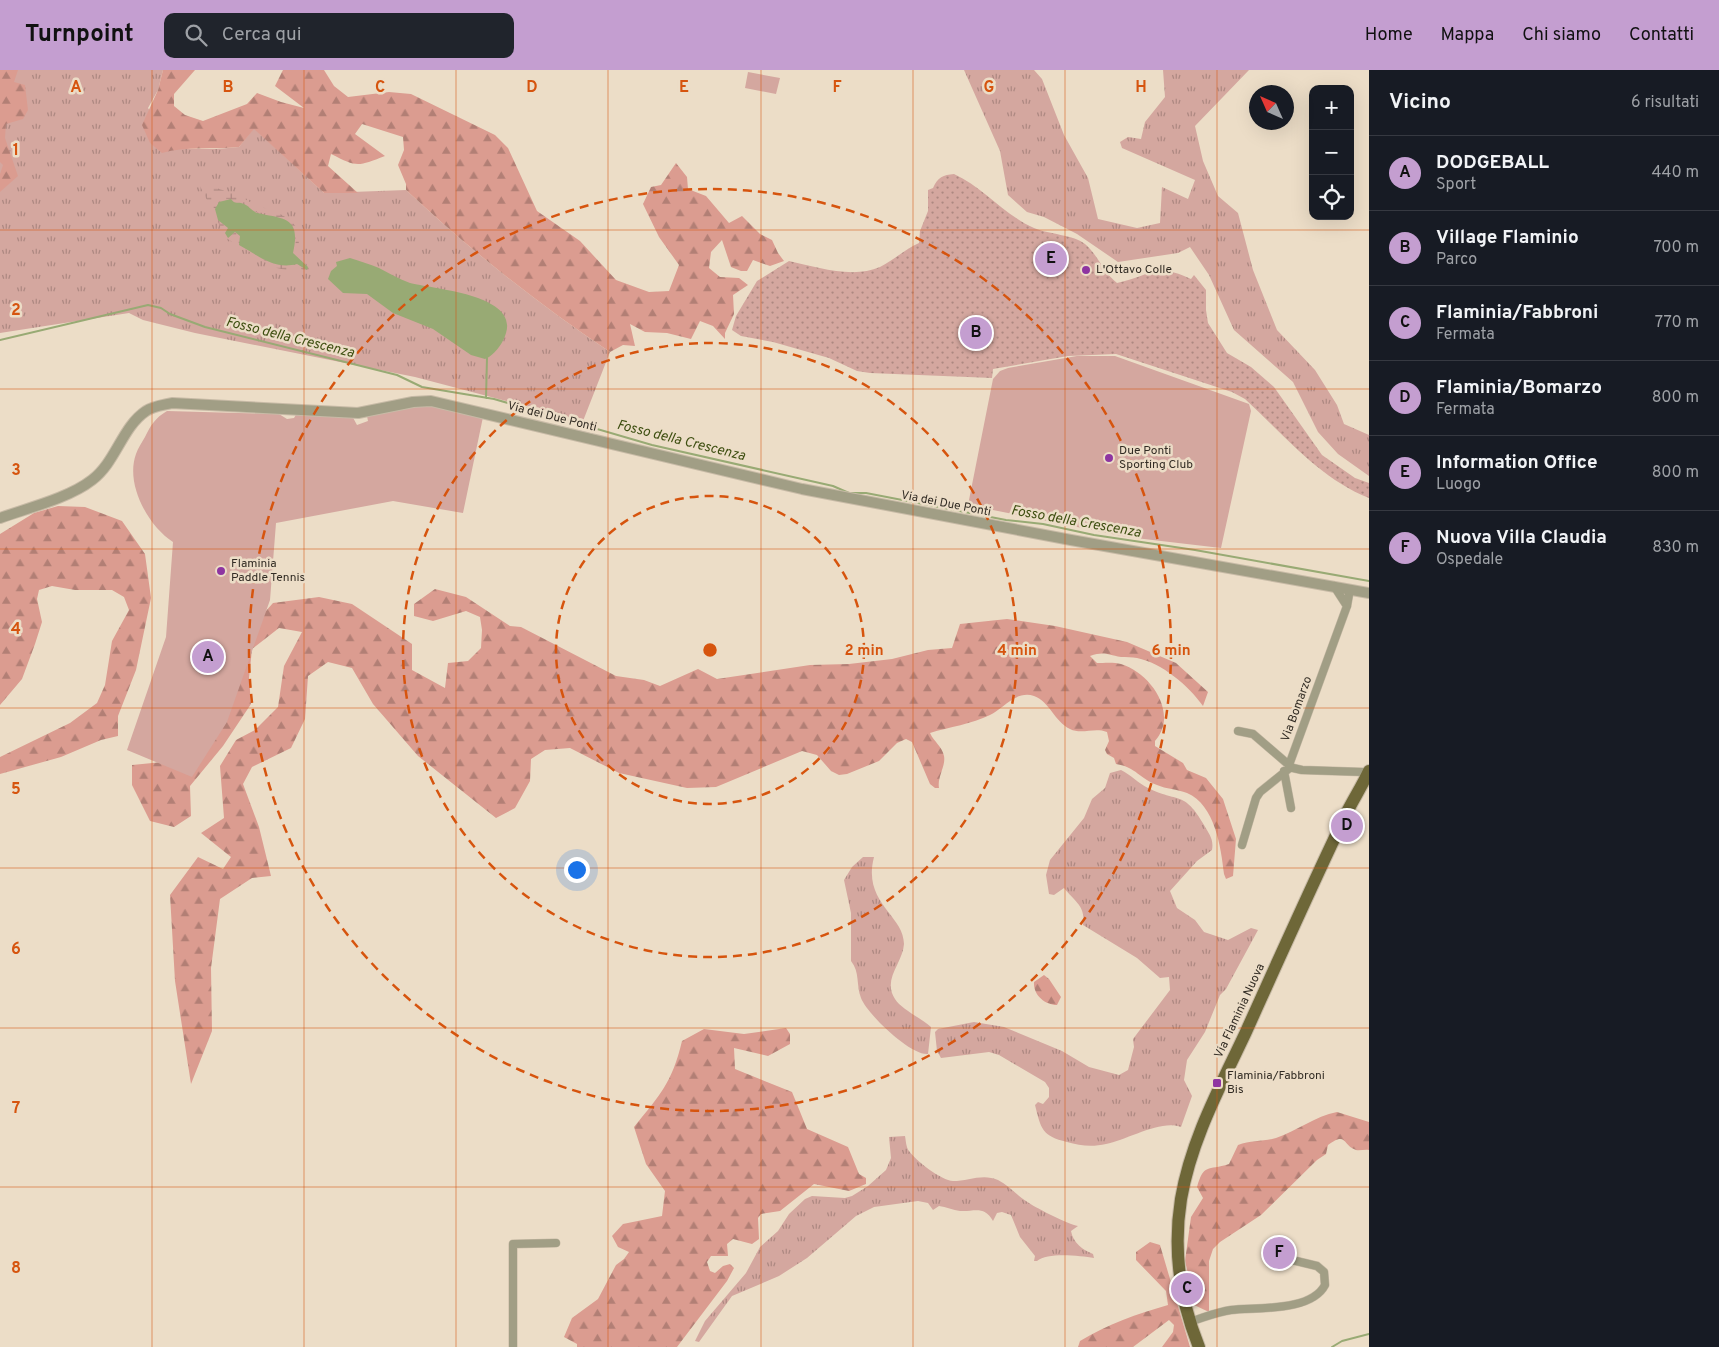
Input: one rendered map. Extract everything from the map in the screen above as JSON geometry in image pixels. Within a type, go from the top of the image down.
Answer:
[{"type":"main road","name":"Via Flaminia Nuova","points":[[1199,1347],[1189,1322],[1180,1279],[1178,1244],[1181,1200],[1190,1159],[1206,1118],[1366,772],[1369,759]]},
{"type":"street","name":"Via dei Due Ponti","points":[[0,518],[72,492],[90,482],[105,468],[138,418],[147,410],[158,406],[172,404],[358,413],[413,402],[430,402],[802,490],[1369,593]]},
{"type":"street","points":[[1334,586],[1347,606]]},
{"type":"street","name":"Via Bomarzo","points":[[1288,768],[1347,606],[1350,589]]},
{"type":"street","points":[[1238,731],[1253,734],[1288,768],[1366,772]]},
{"type":"street","points":[[1288,768],[1291,808]]},
{"type":"street","points":[[1242,845],[1256,798],[1260,792],[1288,768]]},
{"type":"street","points":[[513,1347],[513,1244],[556,1243]]},
{"type":"street","points":[[1189,1322],[1228,1311],[1298,1303],[1318,1294],[1326,1281],[1323,1270],[1314,1265],[1292,1260]]},
{"type":"green space","points":[[0,70],[163,70],[158,90],[148,108],[175,149],[239,147],[254,128],[324,193],[406,190],[505,275],[557,315],[610,352],[583,421],[415,377],[195,333],[143,320],[129,313],[0,333]]},
{"type":"green space","points":[[0,70],[18,70],[14,82],[25,85],[28,110],[23,119],[6,124],[5,138],[18,176],[0,192],[0,174],[3,165],[0,162]]},
{"type":"green space","points":[[163,70],[195,70],[174,94],[174,106],[185,115],[203,121],[247,104],[257,93],[304,108],[275,86],[283,70],[324,70],[334,86],[348,97],[389,92],[411,94],[495,135],[508,148],[537,211],[580,241],[616,280],[649,292],[669,291],[679,265],[659,237],[643,204],[651,187],[661,185],[676,163],[687,177],[688,189],[706,196],[729,223],[742,216],[760,234],[772,240],[784,261],[770,266],[753,260],[747,271],[741,271],[731,267],[722,240],[711,252],[709,268],[720,277],[739,278],[748,285],[733,295],[734,314],[725,333],[725,339],[713,326],[700,321],[691,339],[667,333],[645,332],[630,324],[635,346],[623,345],[610,352],[557,315],[505,275],[406,190],[406,184],[398,165],[404,150],[403,137],[362,124],[355,134],[385,156],[357,164],[331,154],[328,166],[358,193],[324,193],[254,129],[239,147],[190,149],[162,153],[150,143],[142,125],[158,90]]},
{"type":"green space","points":[[964,70],[1034,70],[1042,79],[1064,135],[1088,178],[1098,219],[1137,228],[1160,223],[1162,187],[1188,199],[1195,180],[1122,148],[1120,142],[1128,137],[1141,139],[1145,122],[1165,97],[1163,70],[1249,70],[1195,126],[1203,161],[1218,196],[1238,213],[1253,270],[1277,330],[1315,370],[1337,405],[1344,424],[1369,435],[1369,476],[1338,454],[1318,432],[1293,382],[1234,330],[1209,275],[1190,247],[1178,253],[1118,262],[1077,234],[1044,217],[1027,212],[1008,195],[1000,151]]},
{"type":"green space","points":[[748,72],[780,78],[776,94],[745,88]]},
{"type":"green space","points":[[954,174],[975,186],[1013,216],[1034,228],[1075,239],[1085,244],[1117,283],[1161,271],[1170,271],[1191,279],[1194,275],[1206,290],[1208,323],[1227,353],[1251,367],[1274,387],[1322,455],[1355,478],[1369,483],[1369,498],[1351,490],[1318,468],[1245,399],[1232,392],[1116,354],[1068,356],[993,369],[992,378],[870,373],[857,371],[829,358],[773,342],[741,336],[732,330],[736,316],[757,281],[789,261],[834,271],[858,272],[880,267],[919,243],[920,231],[928,211],[928,190],[933,188],[941,177]]},
{"type":"green space","points":[[204,184],[238,195],[255,205],[277,212],[290,220],[298,229],[302,238],[300,256],[309,267],[308,272],[295,267],[286,270],[277,268],[226,238],[200,186]],"holes":[[[228,199],[256,212],[270,214],[297,237],[293,253],[308,267],[306,269],[295,265],[278,264],[265,260],[240,241],[240,236],[235,232],[228,238],[228,228],[218,202]]]},
{"type":"green space","name":"Due Ponti Sporting Club","points":[[1077,356],[1115,356],[1249,404],[1251,411],[1221,548],[1127,537],[968,505],[993,379],[1000,371],[1008,368]]},
{"type":"green space","name":"Flaminia Paddle Tennis","points":[[431,405],[483,417],[463,513],[393,501],[276,523],[270,600],[227,722],[192,777],[127,750],[166,637],[173,542],[155,526],[147,515],[136,491],[133,466],[137,452],[156,419],[167,411],[279,414],[287,419],[294,418],[297,413],[351,414],[357,425],[368,421],[367,416],[394,409]]},
{"type":"green space","points":[[58,506],[85,507],[122,521],[145,554],[151,598],[136,670],[118,716],[118,736],[101,740],[61,757],[0,774],[0,757],[70,723],[97,703],[105,685],[112,641],[129,610],[124,597],[112,590],[75,590],[52,586],[39,590],[37,599],[42,622],[35,644],[22,679],[0,705],[0,534],[34,513]]},
{"type":"green space","points":[[435,589],[466,597],[510,626],[521,627],[616,676],[644,680],[660,686],[698,669],[717,679],[810,665],[849,664],[892,659],[928,650],[952,648],[960,624],[1007,619],[1055,626],[1127,642],[1176,663],[1208,692],[1203,706],[1183,683],[1156,665],[1135,658],[1103,654],[1090,656],[1097,663],[1118,663],[1132,669],[1151,685],[1163,707],[1164,719],[1162,730],[1155,741],[1155,746],[1183,763],[1187,770],[1206,778],[1223,799],[1236,839],[1233,876],[1226,879],[1215,828],[1204,807],[1197,799],[1187,793],[1146,780],[1133,770],[1116,764],[1114,758],[1107,754],[1105,750],[1109,741],[1107,732],[1097,730],[1075,731],[1070,729],[1044,703],[1034,696],[1021,696],[983,718],[930,733],[942,749],[944,756],[939,788],[935,788],[930,784],[912,742],[906,739],[897,743],[879,761],[847,774],[839,775],[831,771],[817,755],[802,751],[716,787],[687,788],[619,773],[570,748],[545,750],[531,759],[530,781],[515,808],[496,818],[418,756],[373,704],[352,668],[328,662],[308,676],[305,719],[291,748],[252,767],[243,784],[259,827],[271,876],[252,878],[220,899],[211,968],[212,1031],[191,1084],[175,981],[170,895],[198,857],[223,869],[231,857],[201,833],[224,818],[220,766],[236,740],[255,730],[278,707],[284,666],[302,632],[279,628],[252,649],[249,678],[251,704],[223,746],[190,786],[191,816],[174,827],[150,821],[132,785],[132,765],[183,760],[224,658],[273,603],[319,597],[352,604],[412,644],[412,670],[445,688],[448,663],[468,661],[481,648],[482,630],[480,617],[466,611],[433,621],[414,616],[414,604]]},
{"type":"green space","points":[[1121,770],[1148,788],[1185,802],[1197,814],[1211,837],[1212,850],[1197,861],[1170,891],[1177,908],[1195,920],[1204,932],[1228,940],[1251,928],[1258,930],[1226,989],[1220,995],[1205,1032],[1187,1060],[1184,1080],[1192,1096],[1181,1127],[1173,1125],[1164,1126],[1106,1144],[1096,1146],[1082,1145],[1052,1137],[1041,1126],[1035,1105],[1038,1102],[1043,1104],[1049,1097],[1049,1088],[1045,1082],[999,1055],[989,1052],[941,1058],[937,1051],[935,1032],[938,1029],[974,1022],[1004,1027],[1062,1051],[1089,1067],[1119,1075],[1128,1070],[1134,1047],[1133,1039],[1170,990],[1169,977],[1160,978],[1137,958],[1083,925],[1081,909],[1064,888],[1054,895],[1049,894],[1046,875],[1050,860],[1084,818],[1092,799],[1105,788],[1110,773]]},
{"type":"green space","points":[[863,857],[874,857],[872,873],[878,897],[898,925],[902,934],[903,951],[892,978],[892,992],[898,1003],[931,1027],[928,1054],[920,1053],[890,1033],[872,1014],[861,998],[856,970],[851,961],[851,913],[844,880],[852,867]]},
{"type":"green space","points":[[1044,975],[1049,979],[1061,997],[1057,1005],[1044,1001],[1035,991],[1034,982]]},
{"type":"green space","points":[[786,1028],[790,1034],[790,1044],[768,1056],[734,1048],[735,1069],[792,1092],[807,1129],[848,1147],[859,1174],[866,1178],[866,1184],[849,1191],[814,1184],[780,1211],[761,1214],[758,1218],[759,1239],[752,1244],[733,1239],[727,1244],[728,1256],[711,1256],[707,1262],[710,1271],[715,1273],[723,1266],[730,1264],[734,1268],[727,1281],[677,1347],[577,1347],[577,1344],[564,1337],[572,1318],[598,1299],[616,1265],[629,1252],[618,1247],[612,1236],[623,1224],[662,1216],[665,1191],[646,1164],[634,1127],[664,1088],[674,1068],[682,1041],[704,1029],[744,1034]]},
{"type":"green space","points":[[1337,1112],[1369,1122],[1369,1150],[1356,1150],[1342,1139],[1338,1139],[1328,1145],[1326,1154],[1317,1160],[1261,1215],[1220,1242],[1213,1249],[1209,1261],[1209,1312],[1192,1304],[1189,1298],[1190,1282],[1185,1261],[1191,1217],[1203,1198],[1197,1187],[1204,1171],[1229,1164],[1238,1145],[1276,1138],[1321,1117]]},
{"type":"green space","points":[[905,1136],[907,1148],[912,1155],[942,1178],[959,1181],[987,1177],[998,1180],[1033,1206],[1078,1226],[1071,1231],[1074,1239],[1082,1248],[1093,1254],[1094,1258],[1049,1256],[1034,1261],[1035,1256],[1020,1237],[1011,1215],[1002,1212],[997,1213],[993,1221],[990,1216],[982,1211],[960,1211],[939,1206],[933,1210],[928,1203],[918,1201],[874,1207],[856,1216],[807,1258],[779,1276],[732,1296],[699,1342],[695,1341],[705,1321],[746,1273],[760,1247],[778,1231],[789,1214],[805,1199],[812,1196],[845,1198],[868,1186],[886,1170],[891,1158],[889,1137]]},
{"type":"green space","points":[[1150,1242],[1160,1245],[1190,1347],[1162,1347],[1173,1332],[1174,1325],[1169,1320],[1133,1347],[1078,1347],[1080,1341],[1101,1329],[1168,1305],[1166,1291],[1136,1260],[1136,1252]]},
{"type":"shaded area","points":[[231,199],[234,202],[246,205],[257,213],[283,219],[293,226],[295,241],[293,253],[308,267],[307,270],[297,264],[281,265],[267,261],[239,245],[240,236],[235,232],[228,238],[225,233],[228,228],[218,220],[215,209],[219,202]]},
{"type":"shaded area","points":[[350,258],[376,267],[410,283],[453,291],[487,302],[499,310],[506,320],[506,333],[501,343],[495,352],[485,359],[471,355],[433,329],[393,313],[367,294],[343,293],[328,279],[331,271],[337,266],[336,262]]},
{"type":"waterway","name":"Fosso della Crescenza","points":[[0,340],[148,305],[161,308],[170,314],[205,327],[397,375],[422,387],[494,399],[652,445],[833,486],[849,493],[866,493],[1006,520],[1043,524],[1094,535],[1195,550],[1369,581]]},
{"type":"waterway","points":[[486,398],[487,358]]},
{"type":"waterway","points":[[1332,1347],[1342,1341],[1369,1334]]},
{"type":"place","name":"Information Office","points":[[1051,259]]},
{"type":"place","name":"L'Ottavo Colle","points":[[1086,270]]},
{"type":"place","name":"Village Flaminio","points":[[976,333]]},
{"type":"place","name":"Due Ponti Sporting Club","points":[[1109,458]]},
{"type":"place","name":"Flaminia Paddle Tennis","points":[[221,571]]},
{"type":"place","name":"DODGEBALL","points":[[208,657]]},
{"type":"place","name":"Flaminia/Bomarzo","points":[[1347,826]]},
{"type":"place","name":"Flaminia/Fabbroni Bis","points":[[1217,1083]]},
{"type":"place","name":"Nuova Villa Claudia","points":[[1279,1253]]},
{"type":"place","name":"Flaminia/Fabbroni","points":[[1187,1289]]}]
